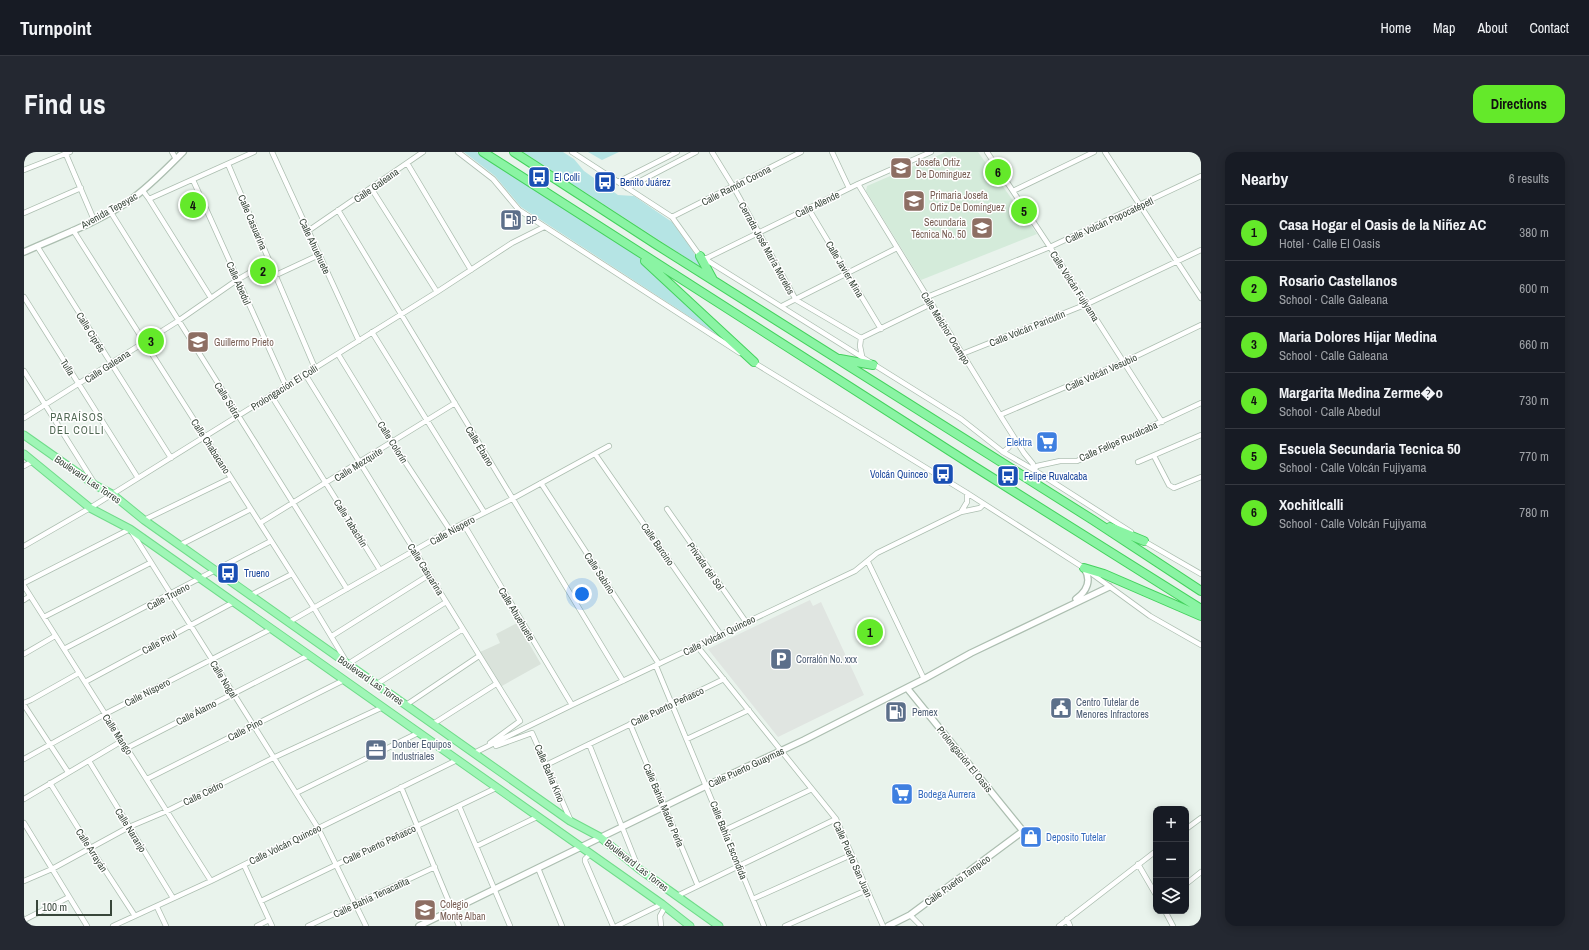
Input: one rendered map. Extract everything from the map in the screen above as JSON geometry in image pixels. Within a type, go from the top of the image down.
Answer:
[{"type":"highway","points":[[483,152],[625,244],[1201,609]]},
{"type":"highway","points":[[514,152],[835,358],[1093,520],[1201,591]]},
{"type":"highway","points":[[625,244],[754,362]]},
{"type":"highway","points":[[703,257],[714,281]]},
{"type":"highway","points":[[835,358],[873,365]]},
{"type":"highway","points":[[1093,520],[1144,541]]},
{"type":"highway","points":[[1084,568],[1104,574],[1201,616]]},
{"type":"main road","name":"Boulevard Las Torres","points":[[24,435],[95,485],[112,494],[144,520],[406,704],[432,724],[476,752],[570,821],[600,837],[639,870],[718,926]]},
{"type":"main road","name":"Boulevard Las Torres","points":[[24,454],[90,508],[130,530],[234,602],[690,926]]},
{"type":"street","points":[[172,152],[176,159]]},
{"type":"street","name":"Avenida Tepeyac","points":[[24,252],[94,220],[143,191],[183,152]]},
{"type":"street","points":[[149,199],[254,152]]},
{"type":"street","name":"Calle Ahuehuete","points":[[272,152],[359,341]]},
{"type":"street","name":"Calle Galeana","points":[[308,231],[423,152]]},
{"type":"street","points":[[458,152],[493,179],[519,210],[544,227],[754,362],[1084,568],[1150,616],[1201,645]]},
{"type":"street","points":[[572,152],[672,217],[703,257],[961,419],[1003,452],[1034,470],[1144,541],[1201,574]]},
{"type":"street","points":[[618,182],[677,152]]},
{"type":"street","points":[[627,188],[696,152]]},
{"type":"street","name":"Cerrada José María Morelos","points":[[712,152],[733,186],[796,300],[861,338]]},
{"type":"street","name":"Calle Ramón Corona","points":[[672,217],[800,152]]},
{"type":"street","points":[[832,152],[849,188]]},
{"type":"street","name":"Calle Allende","points":[[703,257],[849,188],[923,154],[931,152]]},
{"type":"street","name":"Calle Volcán Fujiyama","points":[[987,152],[1087,304],[1162,422]]},
{"type":"street","points":[[1013,191],[1094,152]]},
{"type":"street","points":[[1105,152],[1201,298]]},
{"type":"street","points":[[24,170],[67,153],[94,220]]},
{"type":"street","points":[[407,163],[471,270]]},
{"type":"street","name":"Calle Casuarina","points":[[228,164],[315,368]]},
{"type":"street","name":"Calle Volcán Popocatépetl","points":[[927,297],[1050,247],[1201,176]]},
{"type":"street","name":"Calle Abedul","points":[[193,180],[286,386]]},
{"type":"street","name":"Calle Melchor Ocampo","points":[[858,184],[1000,415],[1033,464],[1034,470]]},
{"type":"street","points":[[24,213],[81,188]]},
{"type":"street","points":[[371,188],[437,292]]},
{"type":"street","points":[[143,191],[210,298]]},
{"type":"street","name":"Calle Javier Mina","points":[[808,208],[881,329]]},
{"type":"street","name":"Calle Ébano","points":[[338,210],[623,681]]},
{"type":"street","name":"Calle Sidra","points":[[110,211],[347,589]]},
{"type":"street","name":"Prolongación El Colli","points":[[24,546],[90,508],[171,458],[437,292],[512,243],[544,227]]},
{"type":"street","name":"Calle Chabacano","points":[[73,230],[332,636],[347,663]]},
{"type":"street","name":"Calle Ciprés","points":[[37,246],[171,458]]},
{"type":"street","points":[[782,306],[897,248]]},
{"type":"street","name":"Calle Volcán Paricutín","points":[[962,354],[1087,304],[1201,250]]},
{"type":"street","points":[[276,275],[319,254]]},
{"type":"street","name":"Calle Galeana","points":[[24,418],[178,321],[237,280],[270,261]]},
{"type":"street","name":"Tulla","points":[[24,296],[138,478]]},
{"type":"street","points":[[862,356],[860,346],[861,338],[931,304]]},
{"type":"street","name":"Calle Volcán Vesubio","points":[[1000,415],[1124,362],[1201,326]]},
{"type":"street","points":[[372,332],[484,512]]},
{"type":"street","name":"Calle Colorín","points":[[338,354],[392,442],[450,530]]},
{"type":"street","points":[[24,371],[95,485]]},
{"type":"street","name":"Calle Casuarina","points":[[305,374],[520,722],[476,752]]},
{"type":"street","name":"Calle Tabachín","points":[[272,395],[380,570]]},
{"type":"street","name":"Calle Mezquite","points":[[260,523],[455,403]]},
{"type":"street","name":"Calle Felipe Ruvalcaba","points":[[1034,470],[1037,466],[1060,461],[1077,461],[1201,403]]},
{"type":"street","points":[[1138,462],[1201,435]]},
{"type":"street","points":[[1003,452],[1015,439]]},
{"type":"street","name":"Calle Níspero","points":[[289,622],[462,523],[512,499],[609,446]]},
{"type":"street","name":"Calle Barcino","points":[[596,454],[721,635]]},
{"type":"street","points":[[1154,456],[1169,485],[1174,488],[1201,477]]},
{"type":"street","points":[[24,466],[33,460]]},
{"type":"street","points":[[144,520],[231,478]]},
{"type":"street","name":"Calle Sabino","points":[[541,483],[657,665]]},
{"type":"street","points":[[961,512],[967,502],[967,494]]},
{"type":"street","name":"Calle Volcán Quinceo","points":[[476,752],[855,571],[868,562],[877,553],[961,512],[980,508],[983,505]]},
{"type":"street","points":[[180,545],[250,509]]},
{"type":"street","name":"Privada del Sol","points":[[667,509],[746,622]]},
{"type":"street","name":"Calle Ahuehuete","points":[[462,523],[572,705]]},
{"type":"street","points":[[24,582],[130,530]]},
{"type":"street","name":"Calle Nogal","points":[[130,530],[318,828],[366,926]]},
{"type":"street","name":"Calle Trueno","points":[[64,649],[271,541]]},
{"type":"street","points":[[868,562],[924,679]]},
{"type":"street","points":[[44,617],[150,563]]},
{"type":"street","name":"Calle Puerto Guaymas","points":[[1070,605],[1087,587],[1088,578],[1084,568]]},
{"type":"street","points":[[250,595],[292,574]]},
{"type":"street","points":[[332,636],[429,575]]},
{"type":"street","name":"Calle Mango","points":[[24,586],[211,881]]},
{"type":"street","name":"Calle Puerto Guaymas","points":[[419,926],[622,826],[781,751],[907,688],[971,653],[1109,587]]},
{"type":"street","points":[[24,600],[30,596]]},
{"type":"street","name":"Calle Pirul","points":[[85,682],[234,602]]},
{"type":"street","points":[[347,663],[446,602]]},
{"type":"street","name":"Calle Níspero","points":[[24,759],[105,714],[271,629]]},
{"type":"street","points":[[377,684],[462,629]]},
{"type":"street","points":[[24,654],[56,636]]},
{"type":"street","name":"Calle Puerto San Juan","points":[[697,646],[836,820],[883,926]]},
{"type":"street","name":"Calle Álamo","points":[[127,748],[309,655]]},
{"type":"street","points":[[406,704],[479,656]]},
{"type":"street","name":"Calle Bahía Escondida","points":[[657,665],[764,926]]},
{"type":"street","points":[[68,772],[24,704],[79,673]]},
{"type":"street","name":"Calle Puerto Peñasco","points":[[546,765],[724,679]]},
{"type":"street","name":"Calle Pino","points":[[147,779],[344,680]]},
{"type":"street","points":[[432,724],[496,684]]},
{"type":"street","name":"Prolongación El Oasis","points":[[907,688],[1023,831]]},
{"type":"street","name":"Calle Cedro","points":[[24,881],[52,869],[128,827],[167,811],[273,758],[383,707]]},
{"type":"street","points":[[687,739],[749,710]]},
{"type":"street","name":"Calle Bahía Madre Perla","points":[[630,724],[698,886]]},
{"type":"street","points":[[296,792],[418,733]]},
{"type":"street","name":"Calle Bahía Kino","points":[[476,752],[532,733],[570,821]]},
{"type":"street","points":[[24,799],[122,741]]},
{"type":"street","points":[[589,744],[639,870]]},
{"type":"street","name":"Calle Volcán Quinceo","points":[[113,926],[211,881],[457,760]]},
{"type":"street","name":"Calle Naranjo","points":[[89,761],[128,827],[173,898]]},
{"type":"street","name":"Calle Arrayán","points":[[50,783],[135,916]]},
{"type":"street","points":[[401,787],[459,926]]},
{"type":"street","name":"Calle Puerto Peñasco","points":[[261,901],[496,788]]},
{"type":"street","points":[[725,830],[812,789]]},
{"type":"street","points":[[459,806],[510,926]]},
{"type":"street","points":[[477,846],[537,816]]},
{"type":"street","points":[[1189,827],[1201,818]]},
{"type":"street","points":[[677,896],[739,865],[836,820]]},
{"type":"street","points":[[24,823],[26,832],[52,869],[87,926]]},
{"type":"street","name":"Calle Puerto Tampico","points":[[888,926],[910,915],[1023,831]]},
{"type":"street","points":[[1059,926],[1153,853]]},
{"type":"street","points":[[590,854],[585,861],[613,926]]},
{"type":"street","points":[[753,899],[852,855]]},
{"type":"street","points":[[1138,864],[1153,890]]},
{"type":"street","points":[[244,865],[272,926]]},
{"type":"street","name":"Calle Bahía Tenacatita","points":[[308,926],[435,867]]},
{"type":"street","points":[[538,868],[562,926]]},
{"type":"street","points":[[1189,882],[1201,872]]},
{"type":"street","points":[[785,926],[867,890]]},
{"type":"street","points":[[24,920],[69,897]]},
{"type":"street","points":[[617,926],[663,906]]},
{"type":"street","points":[[661,926],[660,916],[663,906]]},
{"type":"street","points":[[157,907],[166,926]]},
{"type":"street","points":[[1167,914],[1173,926]]},
{"type":"street","points":[[910,915],[921,926]]},
{"type":"street","points":[[1067,919],[1070,926]]},
{"type":"street","points":[[257,926],[270,920]]},
{"type":"shaded area","points":[[464,152],[477,152],[633,252],[730,343],[521,207],[495,176]]},
{"type":"shaded area","points":[[523,152],[563,152],[574,159],[584,171],[618,195],[634,196],[672,222],[693,251],[702,268]]},
{"type":"shaded area","points":[[588,152],[619,152],[602,160]]},
{"type":"shaded area","points":[[946,152],[978,152],[1037,234],[921,280],[866,191],[867,186]]},
{"type":"shaded area","name":"Corralón No. xxx","points":[[810,600],[813,606],[821,602],[864,695],[778,737],[708,649]]},
{"type":"shaded area","points":[[517,623],[541,664],[500,687],[480,652],[500,643],[496,634]]},
{"type":"place","name":"Josefa Ortiz De Dominguez","points":[[901,168]]},
{"type":"place","name":"Xochitlcalli","points":[[998,172]]},
{"type":"place","name":"El Colli","points":[[539,177]]},
{"type":"place","name":"Benito Juárez","points":[[605,182]]},
{"type":"place","name":"Primaria Josefa Ortiz De Domínguez","points":[[914,201]]},
{"type":"place","name":"Margarita Medina Zerme�o","points":[[193,205]]},
{"type":"place","name":"Escuela Secundaria Tecnica 50","points":[[1024,211]]},
{"type":"place","name":"BP","points":[[511,220]]},
{"type":"place","name":"Secundaria Técnica No. 50","points":[[982,228]]},
{"type":"place","name":"Rosario Castellanos","points":[[263,271]]},
{"type":"place","name":"Maria Dolores Hijar Medina","points":[[151,341]]},
{"type":"place","name":"Guillermo Prieto","points":[[198,342]]},
{"type":"place","name":"Elektra","points":[[1047,442]]},
{"type":"place","name":"Volcán Quinceo","points":[[943,474]]},
{"type":"place","name":"Felipe Ruvalcaba","points":[[1008,476]]},
{"type":"place","name":"Trueno","points":[[228,573]]},
{"type":"place","name":"Casa Hogar el Oasis de la Niñez AC","points":[[870,632]]},
{"type":"place","name":"Corralón No. xxx","points":[[781,659]]},
{"type":"place","name":"Centro Tutelar de Menores Infractores","points":[[1061,708]]},
{"type":"place","name":"Pemex","points":[[896,712]]},
{"type":"place","name":"Donber Equipos Industriales","points":[[376,750]]},
{"type":"place","name":"Bodega Aurrera","points":[[902,794]]},
{"type":"place","name":"Deposito Tutelar","points":[[1031,837]]},
{"type":"place","name":"Colegio Monte Alban","points":[[425,910]]},
{"type":"district","name":"PARAÍSOS DEL COLLI","points":[[77,423]]}]
